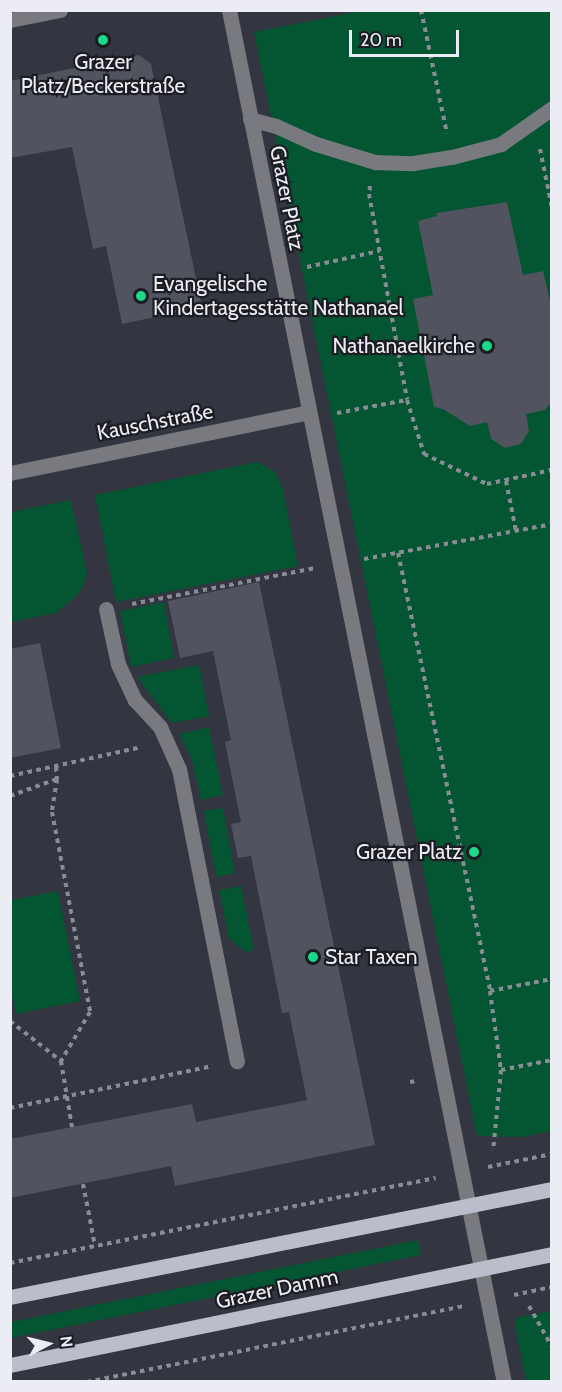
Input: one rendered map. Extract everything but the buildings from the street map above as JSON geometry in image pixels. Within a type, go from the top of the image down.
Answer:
[{"type":"main road","name":"Grazer Damm","points":[[10,1297],[552,1189]]},
{"type":"main road","name":"Grazer Damm","points":[[10,1365],[552,1254]]},
{"type":"street","points":[[10,20],[60,10]]},
{"type":"street","name":"Grazer Platz","points":[[229,10],[504,1382]]},
{"type":"street","points":[[250,119],[276,126],[316,144],[375,162],[413,163],[452,157],[501,144],[552,108]]},
{"type":"street","name":"Kauschstraße","points":[[10,473],[309,415]]},
{"type":"street","points":[[106,609],[118,664],[135,700],[160,727],[179,769],[237,1061]]},
{"type":"path","points":[[422,10],[441,105]]},
{"type":"path","points":[[534,122],[552,208]]},
{"type":"path","points":[[375,162],[369,194],[407,400],[424,454],[487,484],[552,470]]},
{"type":"path","points":[[280,272],[379,251]]},
{"type":"path","points":[[309,415],[407,400]]},
{"type":"path","points":[[506,480],[516,531]]},
{"type":"path","points":[[361,559],[552,525]]},
{"type":"path","points":[[398,553],[490,991],[501,1070],[493,1151]]},
{"type":"path","points":[[106,609],[320,567]]},
{"type":"path","points":[[10,776],[117,753]]},
{"type":"path","points":[[56,767],[57,779],[52,812],[90,1012],[61,1061],[72,1127]]},
{"type":"path","points":[[10,796],[57,779]]},
{"type":"path","points":[[490,991],[552,980]]},
{"type":"path","points":[[10,1021],[61,1061]]},
{"type":"path","points":[[501,1070],[552,1060]]},
{"type":"path","points":[[10,1108],[237,1061]]},
{"type":"path","points":[[410,1082],[416,1080]]},
{"type":"path","points":[[524,1160],[552,1154]]},
{"type":"path","points":[[83,1184],[95,1246]]},
{"type":"path","points":[[10,1263],[406,1184]]},
{"type":"path","points":[[529,1306],[552,1347]]},
{"type":"path","points":[[87,1382],[432,1312]]},
{"type":"path","points":[[124,1374],[126,1382]]},
{"type":"green space","name":"Grazer Platz","points":[[361,11],[551,11],[551,1131],[522,1137],[477,1136],[254,32]]},
{"type":"green space","points":[[257,462],[275,472],[282,486],[298,566],[116,602],[95,495]]},
{"type":"green space","points":[[71,500],[87,573],[83,586],[76,596],[56,613],[11,622],[11,512]]},
{"type":"green space","points":[[164,602],[174,658],[131,667],[120,611]]},
{"type":"green space","points":[[199,665],[209,716],[172,723],[137,677]]},
{"type":"green space","points":[[209,727],[223,795],[201,800],[192,760],[179,734]]},
{"type":"green space","points":[[223,808],[235,873],[216,877],[204,811]]},
{"type":"green space","points":[[241,886],[254,950],[245,952],[229,938],[219,890]]},
{"type":"green space","points":[[58,891],[80,1001],[16,1014],[10,987],[11,900]]},
{"type":"green space","points":[[418,1240],[421,1255],[11,1338],[11,1322]]},
{"type":"green space","points":[[551,1311],[551,1381],[526,1381],[515,1325],[516,1318]]},
{"type":"place","name":"Grazer Platz/Beckerstraße","points":[[103,40]]},
{"type":"place","name":"Evangelische Kindertagesstätte Nathanael","points":[[141,296]]},
{"type":"place","name":"Nathanaelkirche","points":[[487,346]]},
{"type":"place","name":"Grazer Platz","points":[[474,852]]},
{"type":"place","name":"Star Taxen","points":[[313,957]]}]
